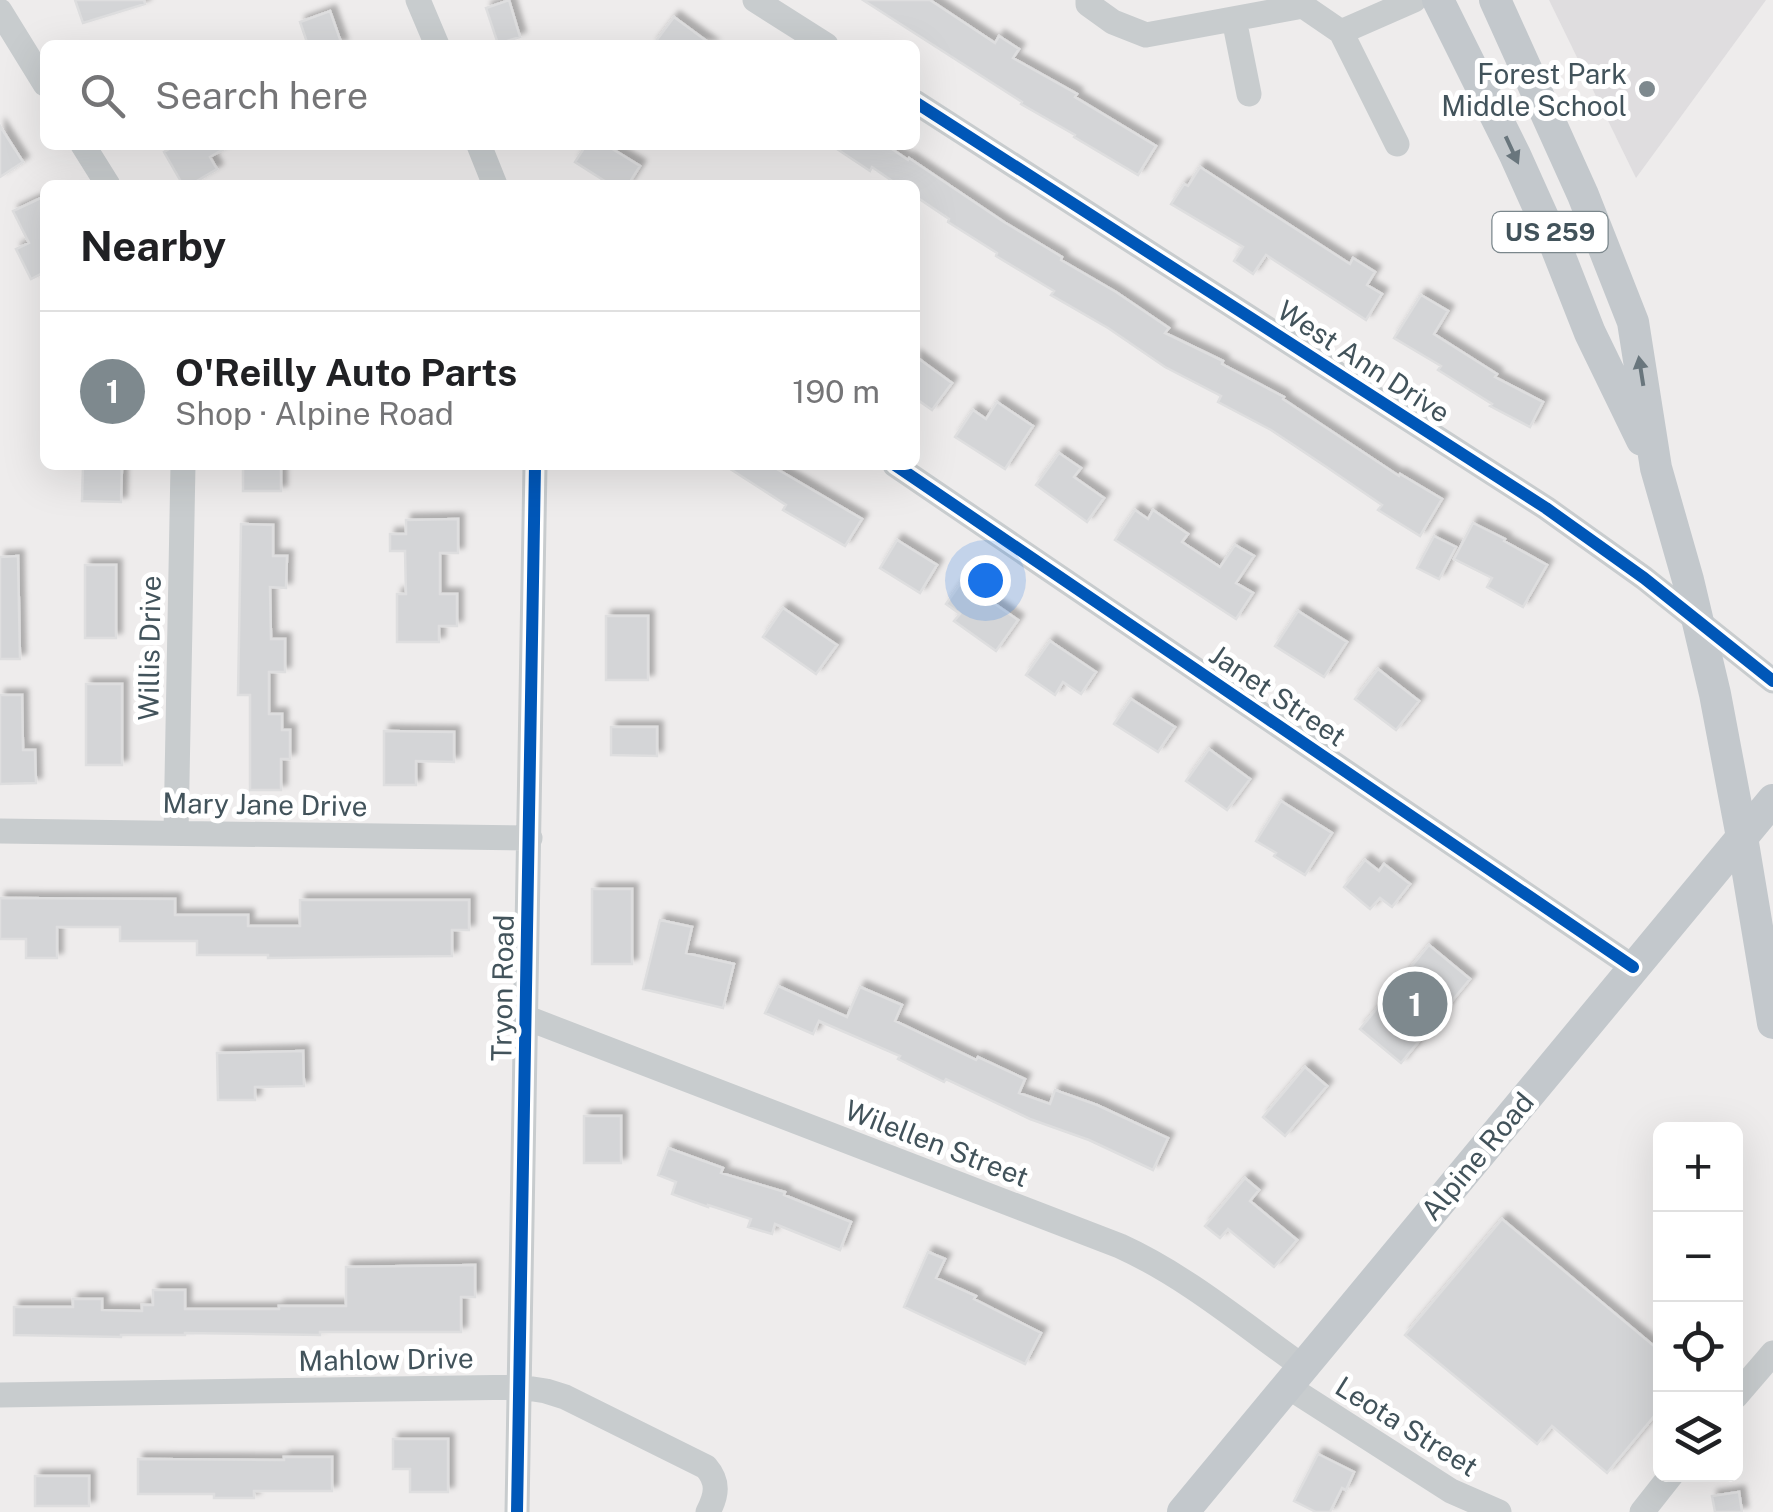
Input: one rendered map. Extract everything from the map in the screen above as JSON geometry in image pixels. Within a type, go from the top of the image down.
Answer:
[{"type":"main road","name":"US 259","points":[[1438,0],[1515,155],[1590,334],[1656,468]]},
{"type":"main road","name":"US 259","points":[[1495,0],[1575,178],[1633,322],[1656,468],[1699,621],[1742,838],[1773,1023]]},
{"type":"main road","name":"Alpine Road","points":[[1183,1512],[1773,800]]},
{"type":"street","points":[[418,0],[435,40]]},
{"type":"street","points":[[755,0],[818,40]]},
{"type":"street","points":[[1088,0],[1088,4],[1113,22],[1146,35],[1303,6],[1341,32],[1396,144]]},
{"type":"street","points":[[1341,32],[1414,0]]},
{"type":"street","points":[[0,11],[40,76]]},
{"type":"street","points":[[1234,19],[1248,94]]},
{"type":"street","name":"West Ann Drive","points":[[920,105],[1598,543],[1773,681]]},
{"type":"street","points":[[86,150],[105,180]]},
{"type":"street","points":[[481,150],[493,180]]},
{"type":"street","name":"Willis Drive","points":[[176,832],[182,470]]},
{"type":"street","name":"Tryon Road","points":[[517,1512],[535,470]]},
{"type":"street","name":"Janet Street","points":[[902,470],[1633,967]]},
{"type":"street","name":"Mary Jane Drive","points":[[0,831],[530,838]]},
{"type":"street","name":"Wilellen Street","points":[[527,1018],[1120,1246],[1177,1278],[1294,1376]]},
{"type":"street","points":[[1739,1392],[1773,1352]]},
{"type":"street","name":"Leota Street","points":[[1294,1376],[1451,1491],[1499,1512]]},
{"type":"street","name":"Mahlow Drive","points":[[0,1394],[546,1390],[706,1467],[716,1484],[708,1512]]},
{"type":"street","points":[[1642,1512],[1666,1482]]},
{"type":"shaded area","name":"Forest Park Middle School","points":[[1549,0],[1766,0],[1636,178]]},
{"type":"building","points":[[75,0],[144,0],[145,4],[83,23]]},
{"type":"building","points":[[509,0],[520,37],[497,40],[486,8]]},
{"type":"building","points":[[863,0],[930,0],[995,43],[999,36],[1019,49],[1013,58],[1156,146],[1138,175]]},
{"type":"building","points":[[330,11],[340,40],[306,40],[300,22]]},
{"type":"building","points":[[674,17],[705,40],[657,40]]},
{"type":"building","points":[[0,126],[23,162],[0,177]]},
{"type":"building","points":[[222,150],[210,157],[217,169],[198,180],[180,180],[164,152]]},
{"type":"building","points":[[583,150],[614,150],[640,166],[631,180],[603,180],[575,162]]},
{"type":"building","points":[[838,150],[893,150],[909,158],[1169,328],[1165,333],[1284,397],[1399,476],[1442,499],[1420,536],[1378,510],[1382,505],[1271,430],[1218,402],[1221,396],[1165,367],[1051,295],[1054,291],[948,222],[920,199],[920,180],[891,180],[872,167],[870,171]]},
{"type":"building","points":[[1200,167],[1350,264],[1353,258],[1375,272],[1367,285],[1382,294],[1366,320],[1266,255],[1253,274],[1234,261],[1243,247],[1171,204]]},
{"type":"building","points":[[40,198],[40,274],[31,279],[16,249],[29,243],[13,211]]},
{"type":"building","points":[[1421,295],[1448,311],[1434,334],[1497,374],[1495,377],[1543,402],[1530,427],[1490,406],[1438,370],[1441,366],[1394,338]]},
{"type":"building","points":[[920,360],[952,383],[932,410],[920,402]]},
{"type":"building","points":[[997,402],[1033,426],[1005,469],[955,437],[973,410],[986,419]]},
{"type":"building","points":[[1059,453],[1081,468],[1074,477],[1104,498],[1087,522],[1036,485]]},
{"type":"building","points":[[83,470],[122,470],[121,502],[82,501]]},
{"type":"building","points":[[243,470],[281,470],[281,491],[243,491]]},
{"type":"building","points":[[732,470],[779,470],[862,519],[845,546],[783,510],[786,505]]},
{"type":"building","points":[[1135,510],[1148,519],[1153,510],[1188,534],[1182,542],[1220,567],[1235,545],[1254,556],[1236,583],[1253,593],[1236,619],[1115,540]]},
{"type":"building","points":[[458,519],[458,553],[440,553],[440,594],[457,594],[457,626],[439,626],[439,642],[397,642],[397,594],[406,594],[405,551],[390,551],[390,534],[406,534],[406,520]]},
{"type":"building","points":[[1473,523],[1547,565],[1523,607],[1487,587],[1492,578],[1454,559]]},
{"type":"building","points":[[241,524],[273,525],[273,556],[287,556],[286,588],[270,587],[271,639],[285,639],[285,672],[269,672],[269,714],[282,714],[282,730],[290,730],[290,759],[281,759],[281,790],[250,790],[250,695],[238,695]]},
{"type":"building","points":[[1434,536],[1456,547],[1439,579],[1417,568]]},
{"type":"building","points":[[897,540],[937,565],[920,593],[880,568]]},
{"type":"building","points":[[18,556],[20,659],[0,659],[0,557]]},
{"type":"building","points":[[85,565],[116,565],[116,638],[85,638]]},
{"type":"building","points":[[962,581],[1018,620],[996,651],[954,621],[960,614],[946,604]]},
{"type":"building","points":[[783,608],[837,645],[816,674],[763,637]]},
{"type":"building","points":[[1298,611],[1347,642],[1324,677],[1275,646]]},
{"type":"building","points":[[606,616],[648,616],[648,680],[606,680]]},
{"type":"building","points":[[1050,641],[1096,672],[1081,694],[1063,682],[1055,695],[1026,675]]},
{"type":"building","points":[[1378,669],[1419,701],[1396,730],[1355,699]]},
{"type":"building","points":[[86,684],[122,684],[122,765],[86,765]]},
{"type":"building","points":[[0,695],[22,695],[23,750],[35,750],[36,783],[0,784]]},
{"type":"building","points":[[1131,699],[1175,727],[1158,752],[1114,724]]},
{"type":"building","points":[[611,727],[657,727],[657,756],[611,755]]},
{"type":"building","points":[[384,731],[454,732],[454,762],[416,761],[416,785],[384,785]]},
{"type":"building","points":[[1209,749],[1250,779],[1227,810],[1186,781]]},
{"type":"building","points":[[1281,801],[1332,833],[1305,875],[1256,841]]},
{"type":"building","points":[[1365,860],[1379,871],[1384,864],[1410,884],[1392,907],[1380,898],[1370,909],[1344,887]]},
{"type":"building","points":[[592,889],[632,889],[632,964],[592,964]]},
{"type":"building","points":[[0,898],[175,899],[175,915],[248,915],[248,926],[300,926],[300,900],[469,900],[469,930],[452,930],[452,956],[268,958],[197,955],[197,941],[120,941],[120,927],[57,927],[57,958],[26,958],[26,939],[0,939]]},
{"type":"building","points":[[660,920],[692,927],[686,953],[734,964],[723,1008],[643,989]]},
{"type":"building","points":[[1429,945],[1470,979],[1401,1063],[1360,1029]]},
{"type":"building","points":[[778,986],[847,1017],[860,987],[902,1005],[895,1021],[1025,1079],[1019,1093],[1050,1104],[1055,1090],[1168,1138],[1153,1170],[946,1079],[944,1082],[898,1059],[900,1056],[819,1021],[813,1034],[765,1013]]},
{"type":"building","points":[[303,1051],[304,1086],[255,1087],[255,1100],[218,1100],[217,1053]]},
{"type":"building","points":[[1305,1067],[1327,1086],[1285,1136],[1263,1117]]},
{"type":"building","points":[[584,1116],[621,1116],[621,1163],[584,1163]]},
{"type":"building","points":[[668,1148],[723,1168],[721,1173],[785,1192],[784,1195],[851,1222],[840,1250],[775,1224],[772,1234],[748,1227],[751,1219],[672,1194],[676,1182],[658,1175]]},
{"type":"building","points":[[1245,1178],[1259,1190],[1250,1201],[1297,1240],[1274,1267],[1228,1229],[1220,1238],[1205,1226]]},
{"type":"building","points":[[1502,1219],[1653,1345],[1653,1417],[1607,1473],[1552,1426],[1537,1444],[1405,1335]]},
{"type":"building","points":[[928,1252],[945,1259],[936,1278],[1041,1333],[1025,1364],[904,1307]]},
{"type":"building","points":[[475,1265],[475,1297],[461,1297],[461,1332],[14,1335],[14,1307],[73,1307],[73,1299],[102,1299],[102,1310],[142,1311],[142,1305],[153,1305],[153,1290],[185,1290],[185,1309],[346,1306],[346,1267]]},
{"type":"building","points":[[393,1439],[448,1439],[448,1492],[410,1492],[410,1469],[393,1469]]},
{"type":"building","points":[[1318,1454],[1354,1472],[1330,1512],[1316,1512],[1294,1501]]},
{"type":"building","points":[[332,1457],[332,1491],[254,1491],[254,1498],[138,1494],[138,1459]]},
{"type":"building","points":[[35,1476],[89,1476],[89,1506],[35,1506]]},
{"type":"building","points":[[1739,1492],[1742,1512],[1715,1512],[1712,1496]]},
{"type":"cycle path","points":[[920,105],[1546,508],[1644,578],[1773,681]]},
{"type":"cycle path","points":[[517,1512],[535,470]]},
{"type":"cycle path","points":[[902,470],[1633,967]]},
{"type":"place","name":"Forest Park Middle School","points":[[1647,89]]},
{"type":"place","name":"O'Reilly Auto Parts","points":[[1415,1004]]}]
